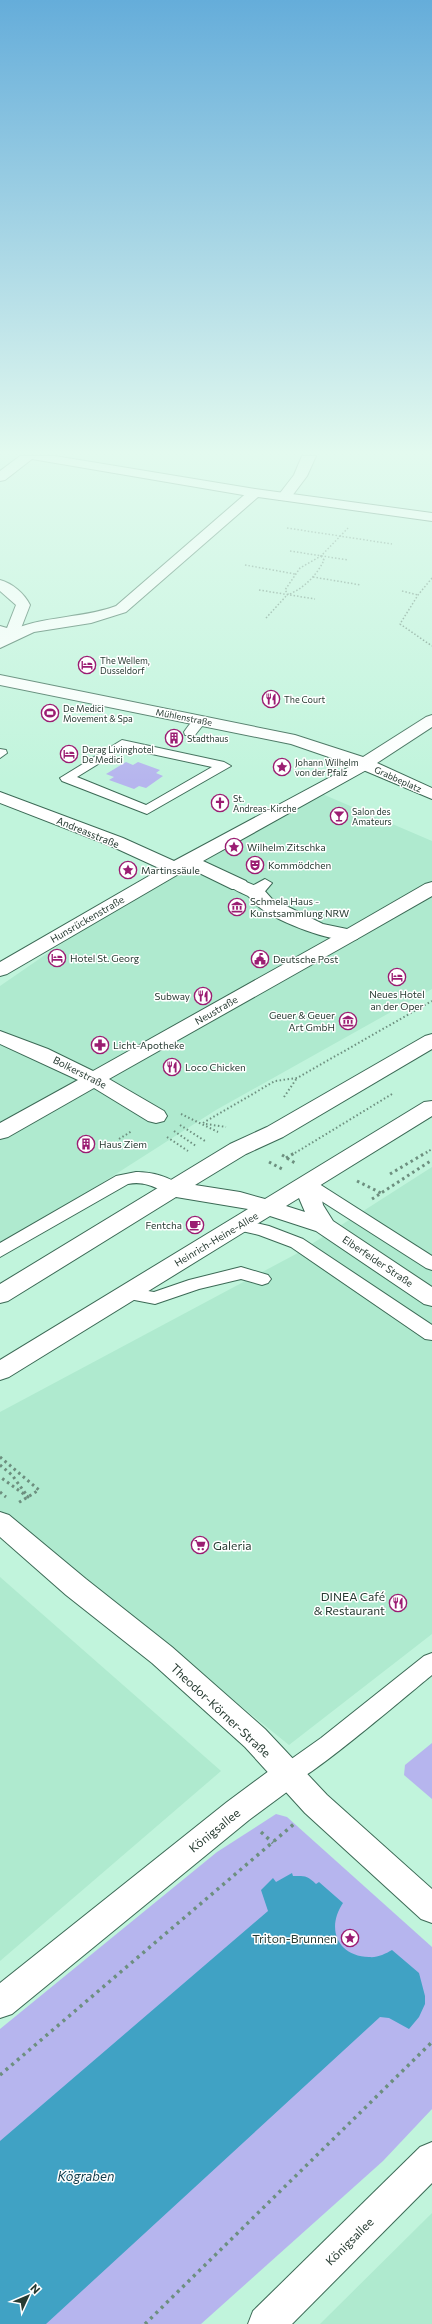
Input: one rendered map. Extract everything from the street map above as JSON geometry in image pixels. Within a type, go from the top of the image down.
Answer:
[{"type":"street","points":[[6,632],[107,614],[121,609],[172,564]]},
{"type":"street","points":[[0,584],[20,599],[23,605],[0,643]]},
{"type":"street","name":"Mühlenstraße","points":[[0,680],[195,726],[295,740],[364,764]]},
{"type":"street","name":"Hunsrückenstraße","points":[[0,970],[182,865],[364,764],[432,720]]},
{"type":"street","name":"Grabbeplatz","points":[[364,764],[432,794]]},
{"type":"street","name":"Andreasstraße","points":[[0,797],[117,842],[239,885],[261,888],[265,903],[318,929],[350,935]]},
{"type":"street","name":"Neustraße","points":[[0,1132],[432,888]]},
{"type":"street","name":"Bolkerstraße","points":[[0,1037],[47,1055],[95,1079],[162,1126]]},
{"type":"street","points":[[0,1295],[243,1147],[275,1132],[432,1040]]},
{"type":"street","name":"Heinrich-Heine-Allee","points":[[0,1371],[268,1208],[303,1174],[432,1106]]},
{"type":"street","name":"Elberfelder Straße","points":[[303,1174],[312,1205],[324,1226]]},
{"type":"street","name":"Elberfelder Straße","points":[[173,1189],[233,1198],[324,1226],[432,1298]]},
{"type":"street","name":"Theodor-Körner-Straße","points":[[0,1522],[76,1587],[162,1655],[255,1738],[316,1804],[432,1910]]},
{"type":"street","name":"Königsallee","points":[[0,2004],[238,1811],[288,1774]]},
{"type":"street","name":"Königsallee","points":[[266,2324],[432,2159]]},
{"type":"lane","points":[[122,744],[170,754],[224,766],[147,810],[67,778],[122,744]]},
{"type":"lane","points":[[303,1174],[432,1264]]},
{"type":"lane","points":[[0,1251],[122,1180],[145,1176],[155,1178],[173,1189]]},
{"type":"lane","points":[[239,1225],[262,1230],[297,1243],[432,1334]]},
{"type":"lane","points":[[125,1294],[155,1298],[195,1284],[241,1273],[262,1279]]},
{"type":"lane","name":"Königsallee","points":[[288,1774],[329,1745],[432,1662]]},
{"type":"path","points":[[288,594],[284,590],[296,574],[306,564]]},
{"type":"path","points":[[266,618],[288,594],[302,587],[321,564]]},
{"type":"path","points":[[245,565],[296,574]]},
{"type":"path","points":[[312,576],[362,585]]},
{"type":"path","points":[[432,578],[418,594],[400,624],[432,646]]},
{"type":"path","points":[[259,590],[315,599]]},
{"type":"path","points":[[402,591],[418,594]]},
{"type":"path","points":[[230,1128],[203,1124],[275,1081],[297,1078],[431,1002]]},
{"type":"path","points":[[286,1158],[398,1090]]},
{"type":"path","points":[[178,1123],[206,1142]]},
{"type":"path","points":[[162,1126],[198,1147]]},
{"type":"path","points":[[162,1126],[190,1152]]},
{"type":"path","points":[[243,1147],[303,1174]]},
{"type":"path","points":[[390,1174],[432,1149]]},
{"type":"path","points":[[280,1154],[303,1174]]},
{"type":"path","points":[[366,1201],[432,1160]]},
{"type":"path","points":[[353,1180],[366,1184],[381,1193]]},
{"type":"path","points":[[0,1457],[39,1490]]},
{"type":"path","points":[[0,1465],[12,1475],[28,1497],[0,1477]]},
{"type":"path","points":[[0,2076],[316,1804]]},
{"type":"path","points":[[145,2324],[432,2042]]},
{"type":"shaded area","points":[[126,762],[133,765],[138,762],[160,770],[156,773],[163,776],[146,788],[139,786],[134,789],[109,780],[114,777],[106,774]]},
{"type":"shaded area","points":[[320,793],[432,841],[432,989],[216,1110],[0,1248],[0,986],[189,856]]},
{"type":"shaded area","points":[[432,1167],[432,1634],[289,1745],[0,1511],[0,1412],[296,1254]]},
{"type":"shaded area","points":[[0,1577],[221,1771],[0,1961]]},
{"type":"shaded area","points":[[432,1743],[432,1799],[404,1775],[405,1765]]},
{"type":"shaded area","points":[[276,1814],[287,1817],[432,1947],[432,2109],[383,2161],[201,2324],[0,2324],[0,2029],[217,1852]]},
{"type":"shaded area","points":[[432,2213],[432,2324],[320,2324]]},
{"type":"water","name":"Kögraben","points":[[292,1873],[293,1876],[303,1876],[316,1884],[319,1882],[343,1903],[335,1922],[335,1931],[342,1946],[349,1952],[358,1955],[375,1957],[392,1950],[419,1973],[425,1996],[425,2004],[419,2017],[409,2029],[389,2018],[380,2017],[46,2324],[0,2324],[0,2141],[268,1911],[261,1890],[273,1878],[276,1882]]},
{"type":"place","name":"The Wellem, Dusseldorf","points":[[87,665]]},
{"type":"place","name":"The Court","points":[[271,699]]},
{"type":"place","name":"De Medici Movement & Spa","points":[[50,713]]},
{"type":"place","name":"Stadthaus","points":[[174,738]]},
{"type":"place","name":"Derag Livinghotel De Medici","points":[[69,754]]},
{"type":"place","name":"Johann Wilhelm von der Pfalz","points":[[282,767]]},
{"type":"place","name":"St. Andreas-Kirche","points":[[220,803]]},
{"type":"place","name":"Salon des Amateurs","points":[[339,816]]},
{"type":"place","name":"Wilhelm Zitschka","points":[[234,847]]},
{"type":"place","name":"Kommödchen","points":[[255,865]]},
{"type":"place","name":"Martinssäule","points":[[128,870]]},
{"type":"place","name":"Schmela Haus - Kunstsammlung NRW","points":[[237,907]]},
{"type":"place","name":"Hotel St. Georg","points":[[57,958]]},
{"type":"place","name":"Deutsche Post","points":[[260,959]]},
{"type":"place","name":"Neues Hotel an der Oper","points":[[397,977]]},
{"type":"place","name":"Subway","points":[[203,996]]},
{"type":"place","name":"Geuer & Geuer Art GmbH","points":[[348,1021]]},
{"type":"place","name":"Licht-Apotheke","points":[[100,1045]]},
{"type":"place","name":"Loco Chicken","points":[[172,1067]]},
{"type":"place","name":"Haus Ziem","points":[[86,1144]]},
{"type":"place","name":"Fentcha","points":[[195,1225]]},
{"type":"place","name":"Galeria","points":[[200,1545]]},
{"type":"place","name":"DINEA Café & Restaurant","points":[[398,1603]]},
{"type":"place","name":"Triton-Brunnen","points":[[350,1938]]}]
